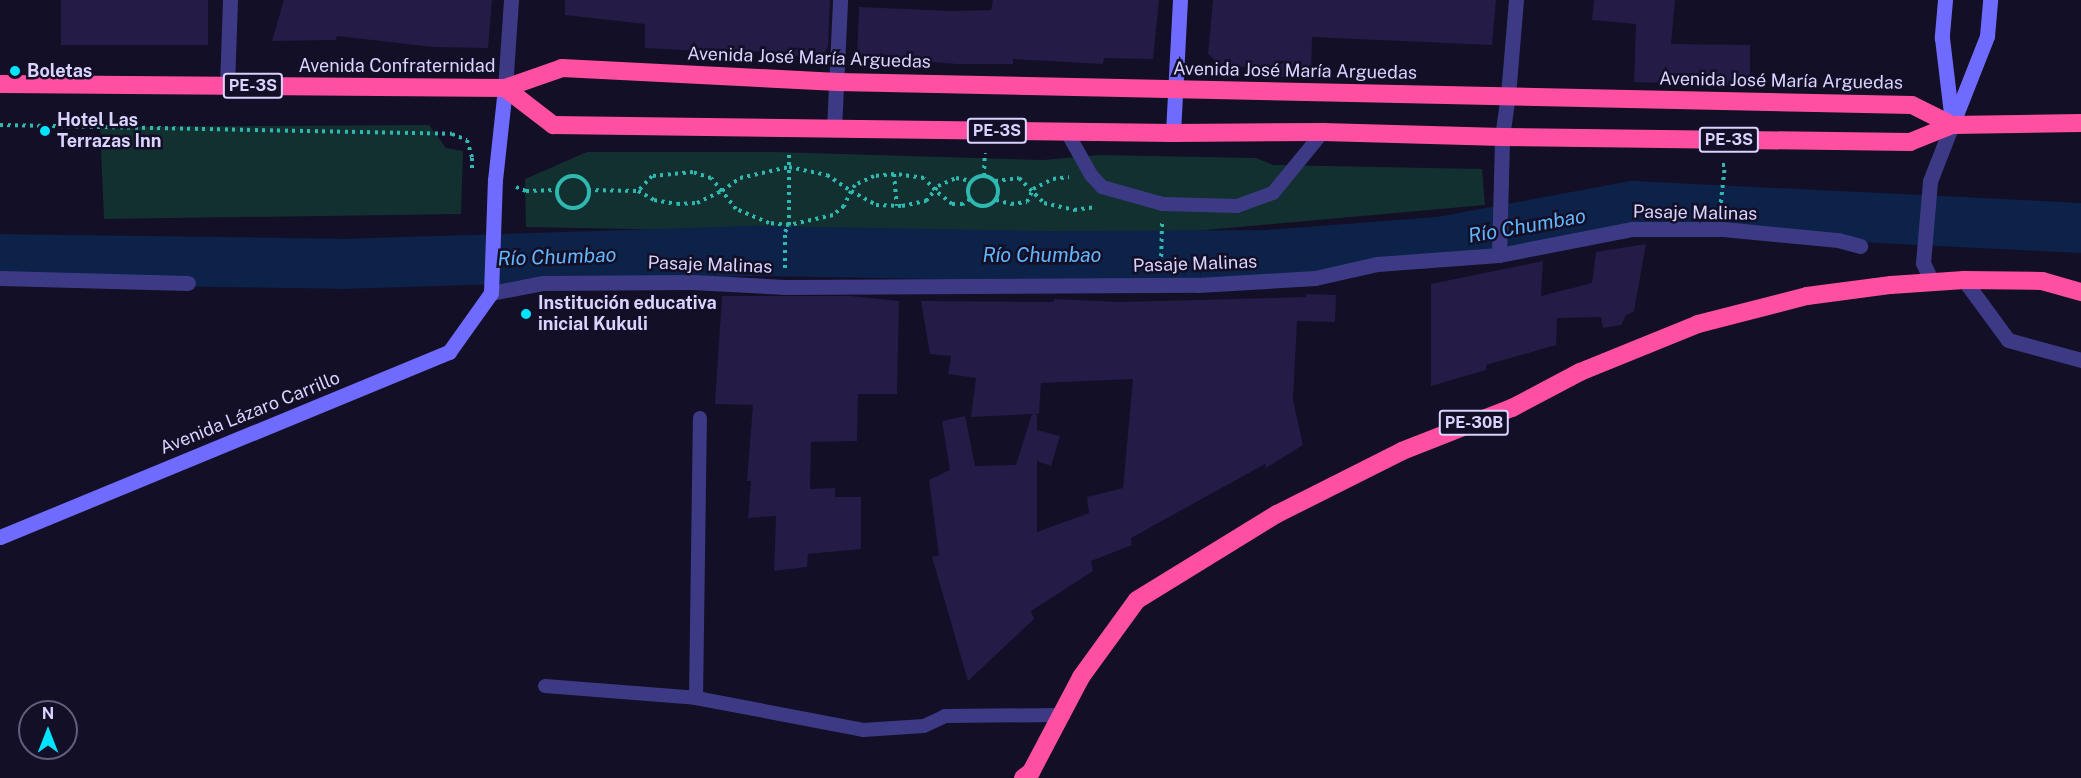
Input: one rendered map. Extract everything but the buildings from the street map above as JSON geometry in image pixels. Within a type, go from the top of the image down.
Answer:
[{"type":"highway","name":"Avenida José María Arguedas","points":[[505,88],[562,68],[838,82],[1912,105],[1952,125]]},
{"type":"highway","name":"Avenida Confraternidad","points":[[0,84],[505,88]]},
{"type":"highway","name":"PE-3S","points":[[505,88],[553,125],[1173,133],[1323,132],[1502,137],[1910,142],[1952,125],[2081,123]]},
{"type":"highway","name":"PE-30B","points":[[1023,778],[1031,772],[1082,677],[1137,600],[1277,514],[1402,451],[1512,408],[1580,372],[1698,324],[1808,296],[1964,280],[2042,281],[2081,292]]},
{"type":"main road","points":[[1173,133],[1180,0]]},
{"type":"main road","points":[[1945,0],[1942,38],[1952,125]]},
{"type":"main road","points":[[1952,125],[1987,36],[1990,0]]},
{"type":"main road","points":[[491,288],[495,180],[505,88]]},
{"type":"main road","name":"Avenida Lázaro Carrillo","points":[[0,537],[449,352],[491,288]]},
{"type":"street","points":[[227,86],[230,0]]},
{"type":"street","points":[[505,88],[511,0]]},
{"type":"street","points":[[834,129],[838,82],[840,0]]},
{"type":"street","points":[[1499,252],[1502,137],[1516,0]]},
{"type":"street","points":[[1932,282],[1923,263],[1930,180],[1952,125]]},
{"type":"street","name":"Pasaje Malinas","points":[[491,288],[543,283],[690,282],[785,287],[1198,285],[1315,278],[1377,264],[1499,252],[1632,229],[1723,229],[1838,240],[1860,246]]},
{"type":"street","points":[[0,278],[188,283]]},
{"type":"street","points":[[1964,280],[2008,340],[2081,360]]},
{"type":"lane","points":[[1067,132],[1091,175],[1102,187],[1163,204],[1237,206],[1273,193],[1323,132]]},
{"type":"lane","points":[[696,698],[699,418]]},
{"type":"lane","points":[[545,686],[696,698],[863,730],[924,726],[945,716],[1063,715]]},
{"type":"path","points":[[0,125],[452,134],[466,140],[472,158],[472,178],[495,180],[526,191],[557,190]]},
{"type":"path","points":[[784,273],[785,232],[789,225],[789,128]]},
{"type":"path","points":[[588,190],[638,191],[654,200],[677,204],[697,203],[722,191],[740,178],[789,167],[827,176],[876,205],[897,206],[926,201],[935,190],[956,178],[972,181],[986,176],[995,182],[999,191],[996,200]]},
{"type":"path","points":[[638,191],[652,176],[679,171],[693,172],[711,178],[736,209],[769,223],[789,225],[833,215],[844,206],[855,185],[874,176],[894,174],[924,178],[952,204],[963,204],[970,199]]},
{"type":"path","points":[[894,174],[897,206]]},
{"type":"path","points":[[1719,220],[1724,174]]},
{"type":"path","points":[[972,181],[968,190],[970,199],[983,207],[996,200],[1011,204],[1027,202],[1033,189],[1053,179],[1091,175]]},
{"type":"path","points":[[570,176],[580,178],[588,190],[583,204],[573,207],[560,200],[557,190],[561,181],[570,176]]},
{"type":"path","points":[[995,182],[1019,178],[1033,189],[1044,203],[1074,210],[1098,207],[1110,202],[1119,192]]},
{"type":"path","points":[[1161,270],[1162,234]]},
{"type":"green space","points":[[429,125],[446,148],[463,151],[461,214],[104,219],[100,127]]},
{"type":"green space","points":[[587,152],[775,152],[1043,160],[1100,155],[1256,158],[1273,165],[1482,169],[1485,205],[1162,234],[785,232],[526,227],[525,179]]},
{"type":"waterway","name":"Río Chumbao","points":[[0,259],[340,264],[759,251],[1055,256],[1269,255],[1439,242],[1633,206],[2081,228]]},
{"type":"place","name":"Boletas","points":[[15,71]]},
{"type":"place","name":"Hotel Las Terrazas Inn","points":[[45,131]]},
{"type":"place","name":"Institución educativa inicial Kukuli","points":[[526,314]]}]
